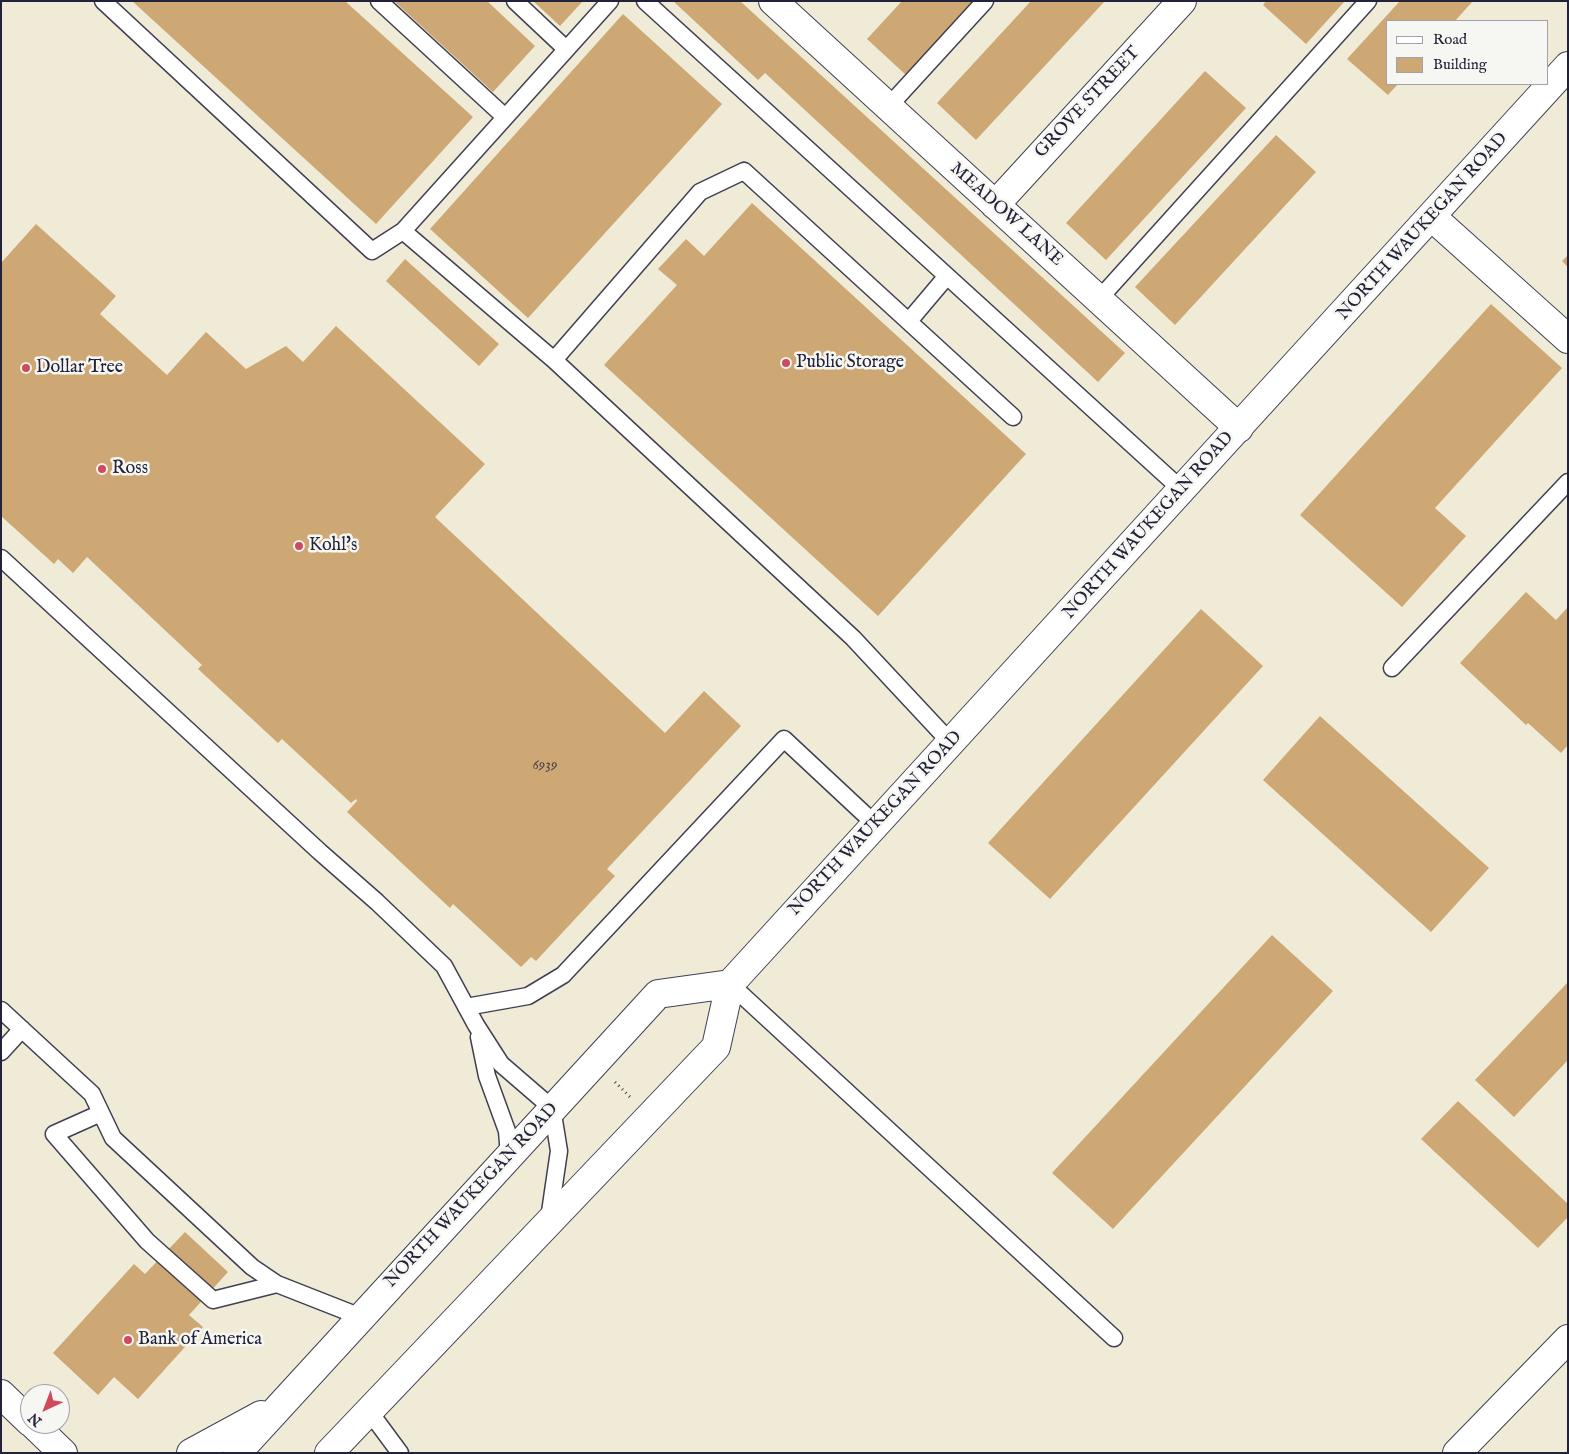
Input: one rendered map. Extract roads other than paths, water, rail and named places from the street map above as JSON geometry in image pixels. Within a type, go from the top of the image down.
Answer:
[{"type":"main road","name":"MEADOW LANE","points":[[773,1],[1239,428]]},
{"type":"main road","name":"GROVE STREET","points":[[995,205],[1172,4]]},
{"type":"main road","name":"NORTH WAUKEGAN ROAD","points":[[331,1451],[716,1048],[730,984],[1568,66]]},
{"type":"main road","points":[[1432,217],[1568,339]]},
{"type":"main road","name":"NORTH WAUKEGAN ROAD","points":[[237,1453],[658,994],[730,984]]},
{"type":"main road","points":[[1456,1453],[1568,1339]]},
{"type":"main road","points":[[1,1394],[20,1412]]},
{"type":"main road","points":[[191,1453],[284,1402]]},
{"type":"main road","points":[[43,1434],[63,1453]]},
{"type":"lane","points":[[103,1],[372,252],[402,231],[610,1]]},
{"type":"lane","points":[[379,1],[506,117]]},
{"type":"lane","points":[[515,1],[566,49]]},
{"type":"lane","points":[[646,1],[1182,490]]},
{"type":"lane","points":[[888,107],[985,1]]},
{"type":"lane","points":[[1099,300],[1368,1]]},
{"type":"lane","points":[[554,360],[700,192],[744,171],[1013,417]]},
{"type":"lane","points":[[402,231],[554,360],[852,638],[951,743]]},
{"type":"lane","points":[[909,321],[946,276]]},
{"type":"lane","points":[[1392,668],[1568,482]]},
{"type":"lane","points":[[1,558],[313,846],[377,902],[444,966],[500,1064],[552,1108],[559,1151],[548,1224]]},
{"type":"lane","points":[[466,1007],[528,996],[562,975],[784,739],[875,824]]},
{"type":"lane","points":[[730,984],[1114,1338]]},
{"type":"lane","points":[[1,1010],[92,1094],[113,1138],[252,1267],[277,1284],[361,1316]]},
{"type":"lane","points":[[476,1025],[487,1076],[507,1131],[509,1155]]},
{"type":"lane","points":[[1,1052],[22,1029]]},
{"type":"lane","points":[[101,1113],[54,1134],[147,1240],[213,1300],[277,1284]]},
{"type":"lane","points":[[369,1411],[400,1453]]},
{"type":"place","name":"Public Storage","points":[[786,363]]},
{"type":"place","name":"Dollar Tree","points":[[26,368]]},
{"type":"place","name":"Ross","points":[[102,469]]},
{"type":"place","name":"Kohl's","points":[[299,546]]},
{"type":"place","name":"Bank of America","points":[[128,1340]]}]
